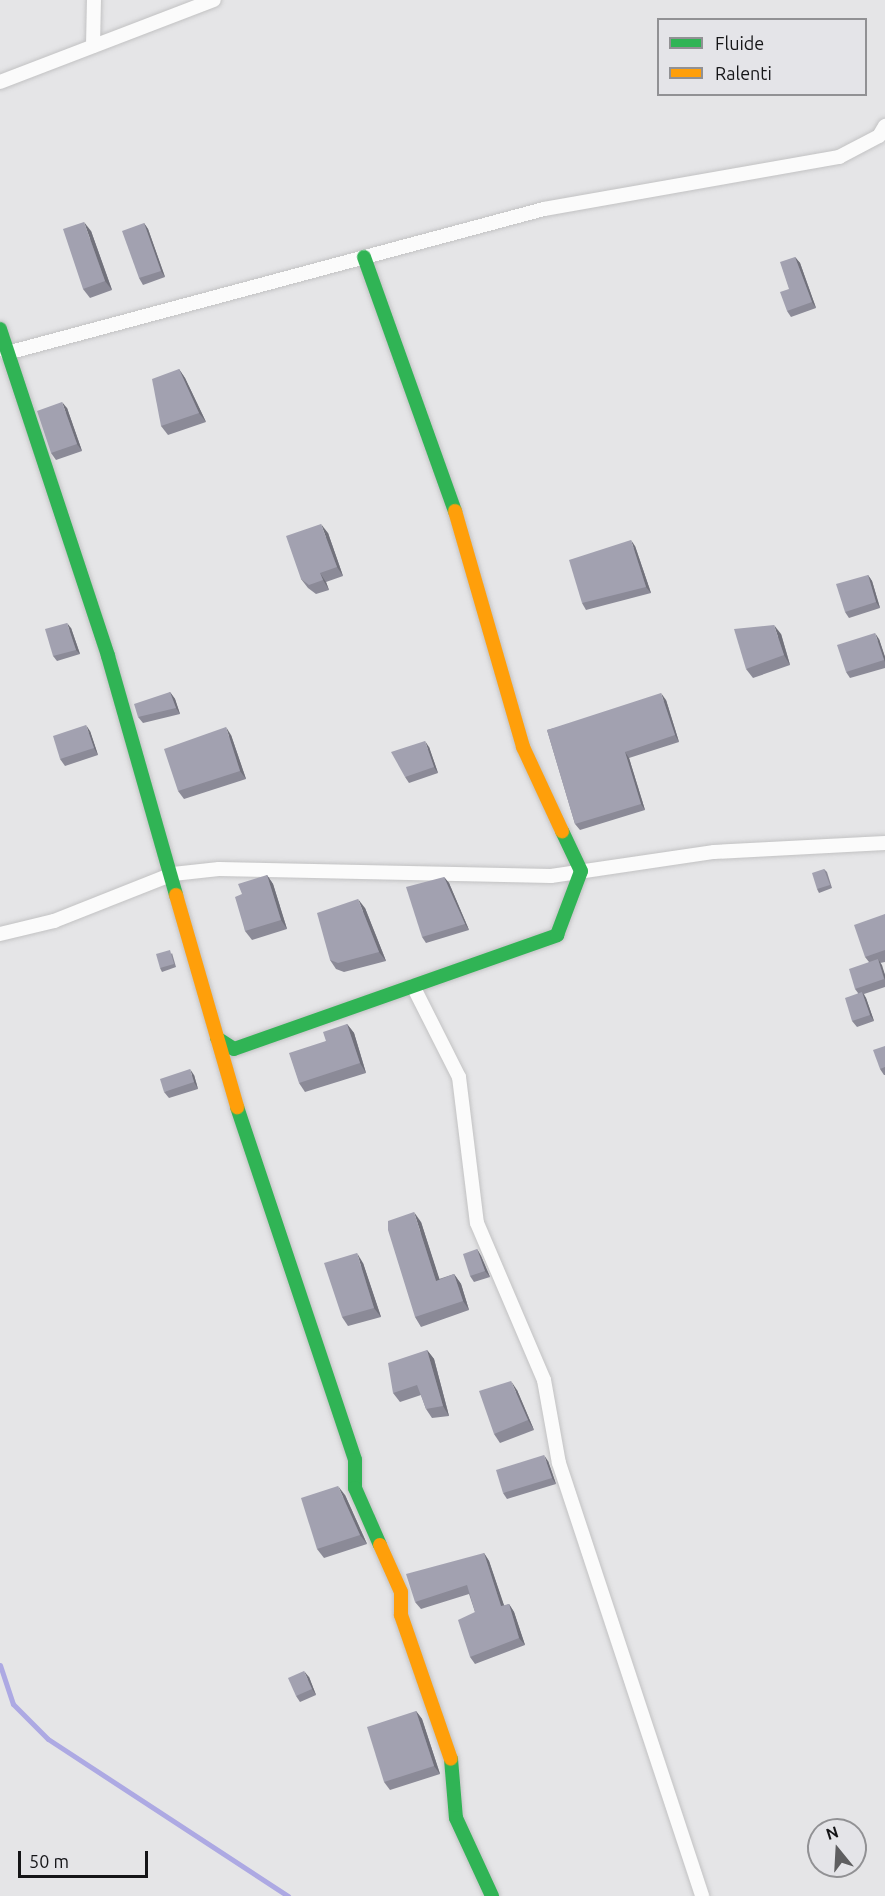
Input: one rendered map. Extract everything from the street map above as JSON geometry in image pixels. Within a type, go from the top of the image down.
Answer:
[{"type":"street","points":[[93,46],[94,0]]},
{"type":"street","points":[[0,82],[214,0]]},
{"type":"street","points":[[7,353],[544,209],[839,158],[879,136],[885,126]]},
{"type":"street","points":[[217,1038],[234,1049],[557,934],[581,871],[523,747],[448,487],[364,257]]},
{"type":"street","points":[[0,329],[108,657],[145,796],[173,874],[217,1038],[355,1460],[355,1488],[400,1592],[401,1616],[442,1726],[456,1778],[456,1818],[492,1896]]},
{"type":"street","points":[[0,934],[54,921],[173,874],[219,869],[551,876],[714,852],[885,843]]},
{"type":"street","points":[[413,986],[459,1077],[477,1223],[544,1380],[559,1464],[702,1896]]},
{"type":"building","points":[[84,222],[105,281],[83,289],[63,229]]},
{"type":"building","points":[[144,223],[161,271],[139,278],[122,231]]},
{"type":"building","points":[[795,257],[812,302],[787,311],[780,292],[789,289],[780,262]]},
{"type":"building","points":[[179,369],[199,413],[161,426],[152,379]]},
{"type":"building","points":[[62,402],[77,444],[51,453],[37,411]]},
{"type":"building","points":[[321,524],[337,567],[320,573],[323,580],[309,585],[301,579],[286,536]]},
{"type":"building","points":[[631,540],[646,587],[582,603],[569,560]]},
{"type":"building","points":[[868,575],[876,602],[845,612],[836,584]]},
{"type":"building","points":[[67,623],[76,650],[53,656],[45,629]]},
{"type":"building","points":[[774,625],[784,655],[746,669],[734,629]]},
{"type":"building","points":[[875,633],[884,660],[846,672],[837,645]]},
{"type":"building","points":[[170,692],[176,708],[138,717],[134,704]]},
{"type":"building","points":[[661,693],[675,735],[625,752],[641,804],[575,824],[547,730]]},
{"type":"building","points":[[86,725],[94,748],[60,759],[53,736]]},
{"type":"building","points":[[226,727],[240,771],[178,791],[164,749]]},
{"type":"building","points":[[425,741],[434,767],[405,777],[391,752]]},
{"type":"building","points":[[824,869],[830,885],[817,889],[812,873]]},
{"type":"building","points":[[267,875],[281,920],[245,931],[235,897],[242,894],[238,884]]},
{"type":"building","points":[[444,877],[465,924],[422,937],[406,887]]},
{"type":"building","points":[[358,899],[379,952],[338,963],[330,960],[317,913]]},
{"type":"building","points":[[885,914],[885,950],[865,957],[854,925]]},
{"type":"building","points":[[170,950],[174,964],[160,968],[156,954]]},
{"type":"building","points":[[878,959],[884,979],[855,989],[849,969]]},
{"type":"building","points":[[862,992],[870,1015],[852,1021],[845,998]]},
{"type":"building","points":[[347,1024],[360,1063],[299,1083],[289,1053],[326,1041],[323,1032]]},
{"type":"building","points":[[885,1046],[885,1067],[880,1069],[873,1050]]},
{"type":"building","points":[[190,1069],[194,1082],[164,1092],[160,1079]]},
{"type":"building","points":[[414,1212],[436,1281],[454,1274],[463,1301],[415,1317],[388,1230],[388,1221]]},
{"type":"building","points":[[477,1249],[485,1271],[470,1276],[463,1254]]},
{"type":"building","points":[[357,1253],[374,1308],[342,1317],[324,1263]]},
{"type":"building","points":[[427,1350],[443,1406],[426,1409],[417,1385],[393,1393],[388,1363]]},
{"type":"building","points":[[511,1381],[528,1420],[494,1434],[479,1391]]},
{"type":"building","points":[[544,1455],[552,1478],[503,1493],[496,1470]]},
{"type":"building","points":[[338,1486],[360,1535],[317,1549],[301,1498]]},
{"type":"building","points":[[484,1553],[501,1606],[509,1604],[519,1638],[470,1657],[458,1620],[475,1612],[467,1585],[415,1602],[406,1574]]},
{"type":"building","points":[[304,1671],[312,1689],[296,1696],[288,1678]]},
{"type":"building","points":[[416,1711],[434,1766],[384,1782],[367,1727]]},
{"type":"waterway","points":[[0,1665],[13,1704],[48,1739],[288,1896]]},
{"type":"traffic: fast","points":[[364,257],[455,511]]},
{"type":"traffic: fast","points":[[0,329],[108,656],[176,895]]},
{"type":"traffic: fast","points":[[217,1038],[234,1049],[557,935],[581,871],[562,831]]},
{"type":"traffic: fast","points":[[237,1107],[355,1460],[355,1488],[380,1545]]},
{"type":"traffic: fast","points":[[451,1759],[456,1818],[492,1896]]},
{"type":"traffic: slow","points":[[455,511],[523,747],[562,831]]},
{"type":"traffic: slow","points":[[176,895],[237,1107]]},
{"type":"traffic: slow","points":[[380,1545],[401,1592],[401,1615],[451,1759]]}]
